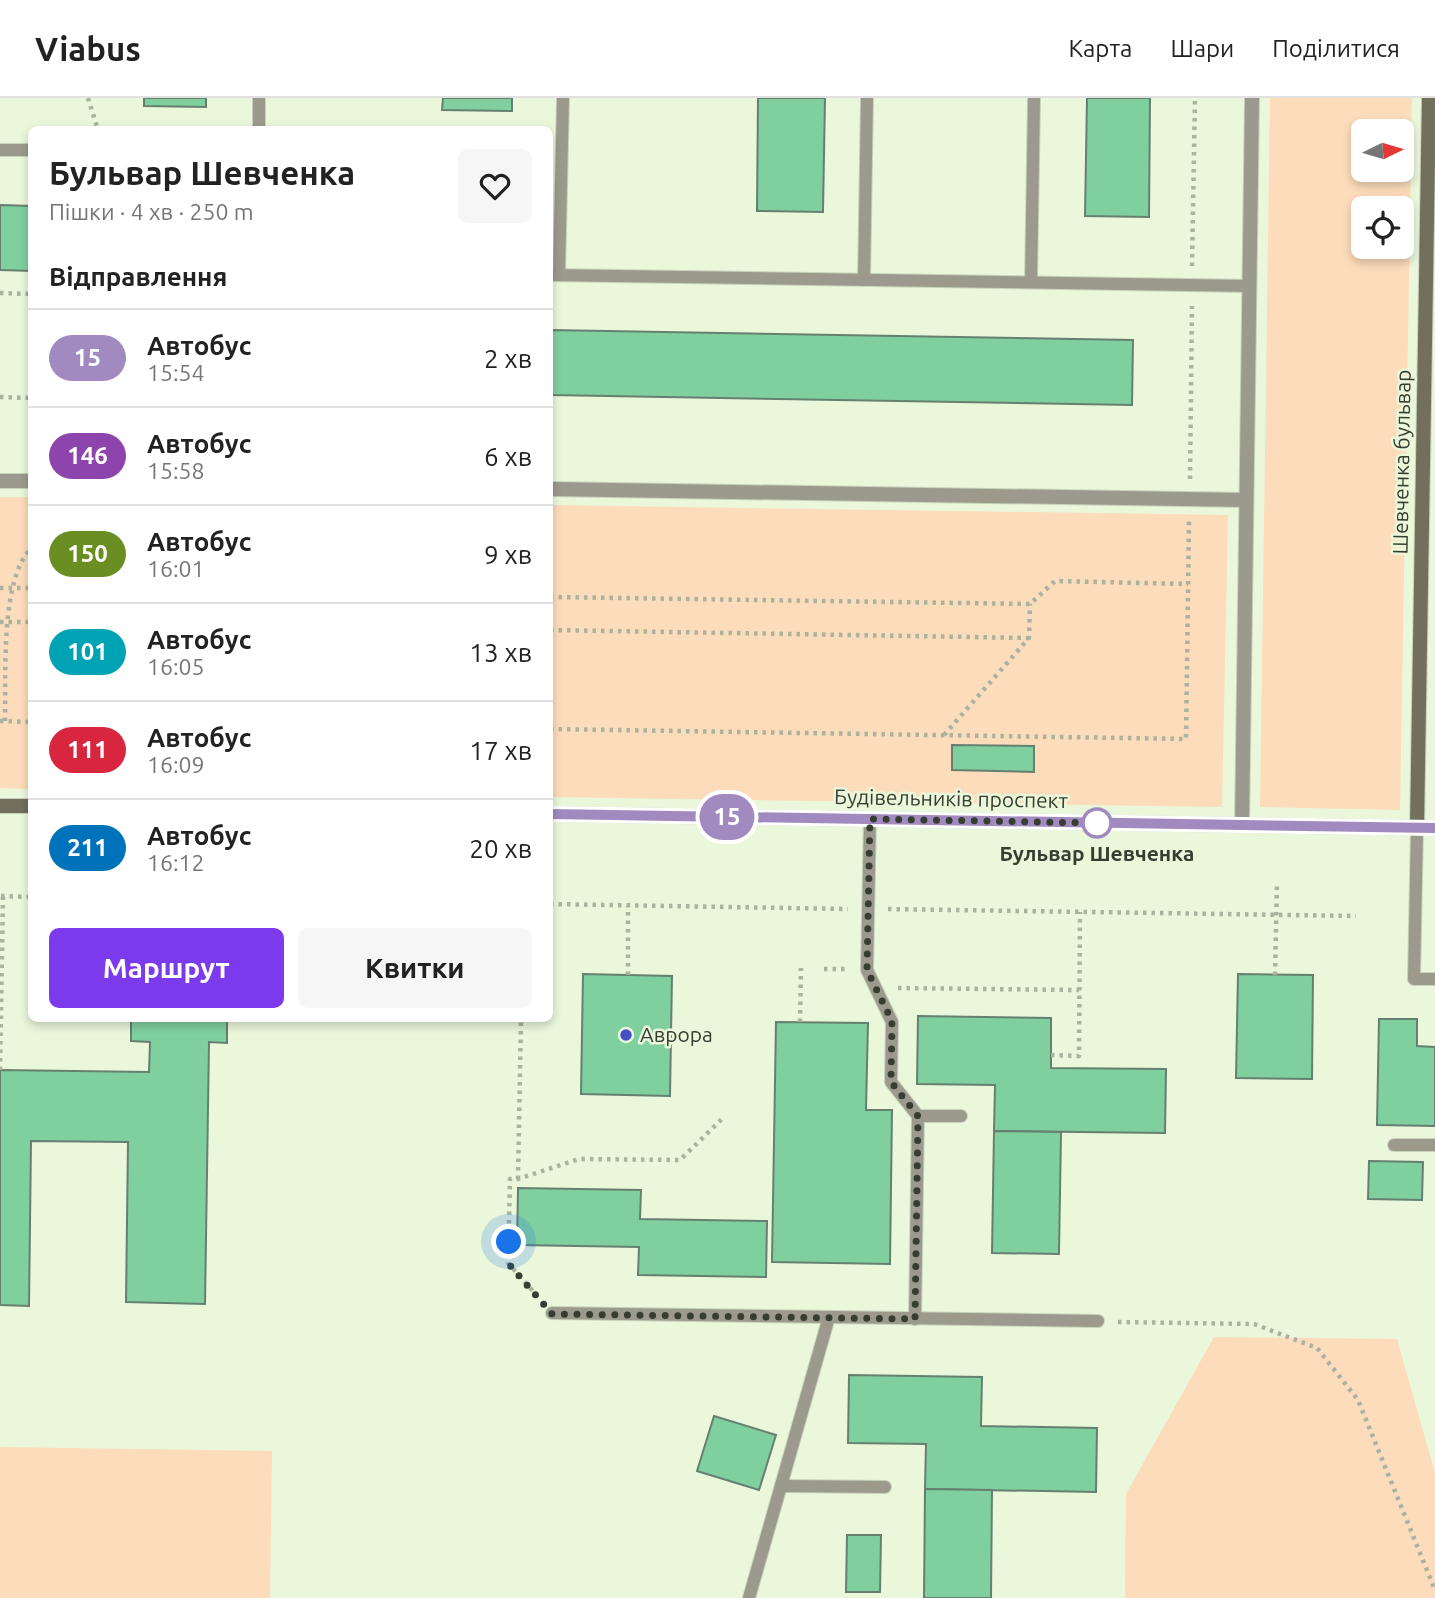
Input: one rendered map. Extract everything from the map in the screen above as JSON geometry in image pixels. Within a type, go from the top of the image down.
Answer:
[{"type":"main road","name":"Шевченка бульвар","points":[[1417,828],[1429,98]]},
{"type":"main road","points":[[0,806],[28,806]]},
{"type":"main road","name":"Будівельників проспект","points":[[553,814],[1435,828]]},
{"type":"street","points":[[1242,825],[1252,98]]},
{"type":"street","points":[[0,481],[28,481]]},
{"type":"street","points":[[553,489],[1246,500]]},
{"type":"lane","points":[[259,98],[259,126]]},
{"type":"lane","points":[[563,98],[554,275],[1249,286]]},
{"type":"lane","points":[[864,280],[867,98]]},
{"type":"lane","points":[[1031,282],[1034,98]]},
{"type":"lane","points":[[0,150],[28,150]]},
{"type":"lane","points":[[870,819],[867,970],[892,1021],[891,1082],[918,1116],[915,1319]]},
{"type":"lane","points":[[1417,828],[1414,979],[1435,979]]},
{"type":"lane","points":[[918,1116],[961,1116]]},
{"type":"lane","points":[[1394,1145],[1435,1146]]},
{"type":"lane","points":[[552,1314],[1098,1321]]},
{"type":"lane","points":[[749,1598],[829,1317]]},
{"type":"lane","points":[[781,1486],[885,1488]]},
{"type":"path","points":[[88,98],[97,126]]},
{"type":"path","points":[[553,729],[1186,739],[1195,98]]},
{"type":"path","points":[[0,293],[28,293]]},
{"type":"path","points":[[0,397],[28,398]]},
{"type":"path","points":[[28,551],[23,555],[9,588],[3,721],[28,722]]},
{"type":"path","points":[[553,597],[1030,604],[1055,581],[1188,584]]},
{"type":"path","points":[[0,588],[28,588]]},
{"type":"path","points":[[943,735],[1029,638],[1030,604]]},
{"type":"path","points":[[0,622],[28,622]]},
{"type":"path","points":[[553,630],[1029,638]]},
{"type":"path","points":[[1275,975],[1277,882]]},
{"type":"path","points":[[0,1070],[1,896],[28,897]]},
{"type":"path","points":[[628,906],[628,975]]},
{"type":"path","points":[[1051,1055],[1079,1056],[1080,912]]},
{"type":"path","points":[[1184,914],[1356,916]]},
{"type":"path","points":[[800,1022],[801,968]]},
{"type":"path","points":[[876,988],[1079,990]]},
{"type":"path","points":[[519,1179],[521,1022]]},
{"type":"path","points":[[552,1314],[508,1263],[510,1179],[519,1179],[579,1159],[680,1160],[724,1117]]},
{"type":"path","points":[[1098,1321],[1254,1324],[1317,1348],[1359,1400],[1435,1590]]},
{"type":"shaded area","points":[[1270,98],[1412,98],[1412,119],[1351,119],[1351,182],[1411,182],[1410,196],[1351,196],[1351,259],[1409,259],[1400,810],[1260,807]]},
{"type":"shaded area","points":[[0,497],[28,497],[28,789],[0,788]]},
{"type":"shaded area","points":[[553,505],[1228,515],[1222,807],[553,797]]},
{"type":"shaded area","points":[[1214,1337],[1397,1339],[1435,1473],[1435,1598],[1125,1598],[1126,1494]]},
{"type":"shaded area","points":[[0,1447],[272,1451],[270,1598],[0,1598]]},
{"type":"building","points":[[144,98],[206,98],[206,107],[144,106]]},
{"type":"building","points":[[443,98],[512,98],[512,111],[442,110]]},
{"type":"building","points":[[758,98],[825,98],[823,212],[757,211]]},
{"type":"building","points":[[1087,98],[1150,98],[1149,217],[1085,216]]},
{"type":"building","points":[[0,205],[28,206],[28,271],[0,270]]},
{"type":"building","points":[[553,330],[1133,340],[1132,405],[553,395]]},
{"type":"building","points":[[952,745],[1034,746],[1034,772],[952,770]]},
{"type":"building","points":[[583,974],[672,976],[670,1096],[581,1094]]},
{"type":"building","points":[[1238,974],[1313,975],[1312,1079],[1236,1078]]},
{"type":"building","points":[[918,1016],[1051,1018],[1051,1068],[1166,1069],[1165,1133],[994,1131],[995,1085],[917,1084]]},
{"type":"building","points":[[1379,1019],[1417,1019],[1417,1046],[1435,1047],[1435,1126],[1377,1125]]},
{"type":"building","points":[[131,1022],[227,1022],[227,1043],[209,1042],[205,1304],[126,1302],[128,1142],[31,1141],[29,1306],[0,1305],[0,1070],[149,1072],[150,1042],[131,1041]]},
{"type":"building","points":[[776,1022],[868,1023],[866,1110],[892,1110],[890,1264],[772,1262]]},
{"type":"building","points":[[994,1131],[1061,1132],[1059,1254],[992,1253]]},
{"type":"building","points":[[1369,1161],[1423,1162],[1422,1200],[1368,1199]]},
{"type":"building","points":[[518,1188],[641,1190],[640,1219],[767,1221],[766,1277],[638,1275],[639,1247],[517,1245]]},
{"type":"building","points":[[849,1375],[982,1377],[981,1426],[1097,1428],[1096,1492],[925,1489],[926,1444],[848,1443]]},
{"type":"building","points":[[714,1416],[776,1435],[759,1490],[697,1471]]},
{"type":"building","points":[[925,1489],[992,1490],[991,1598],[924,1598]]},
{"type":"building","points":[[847,1535],[881,1535],[880,1592],[846,1592]]},
{"type":"bus line","name":"15","points":[[553,814],[1435,828]]},
{"type":"place","name":"Бульвар Шевченка","points":[[1097,823]]},
{"type":"place","name":"Аврора","points":[[626,1035]]},
{"type":"route","points":[[509,1242],[508,1263],[552,1314],[915,1319],[918,1116],[891,1082],[892,1021],[867,970],[870,819],[1097,823]]}]
